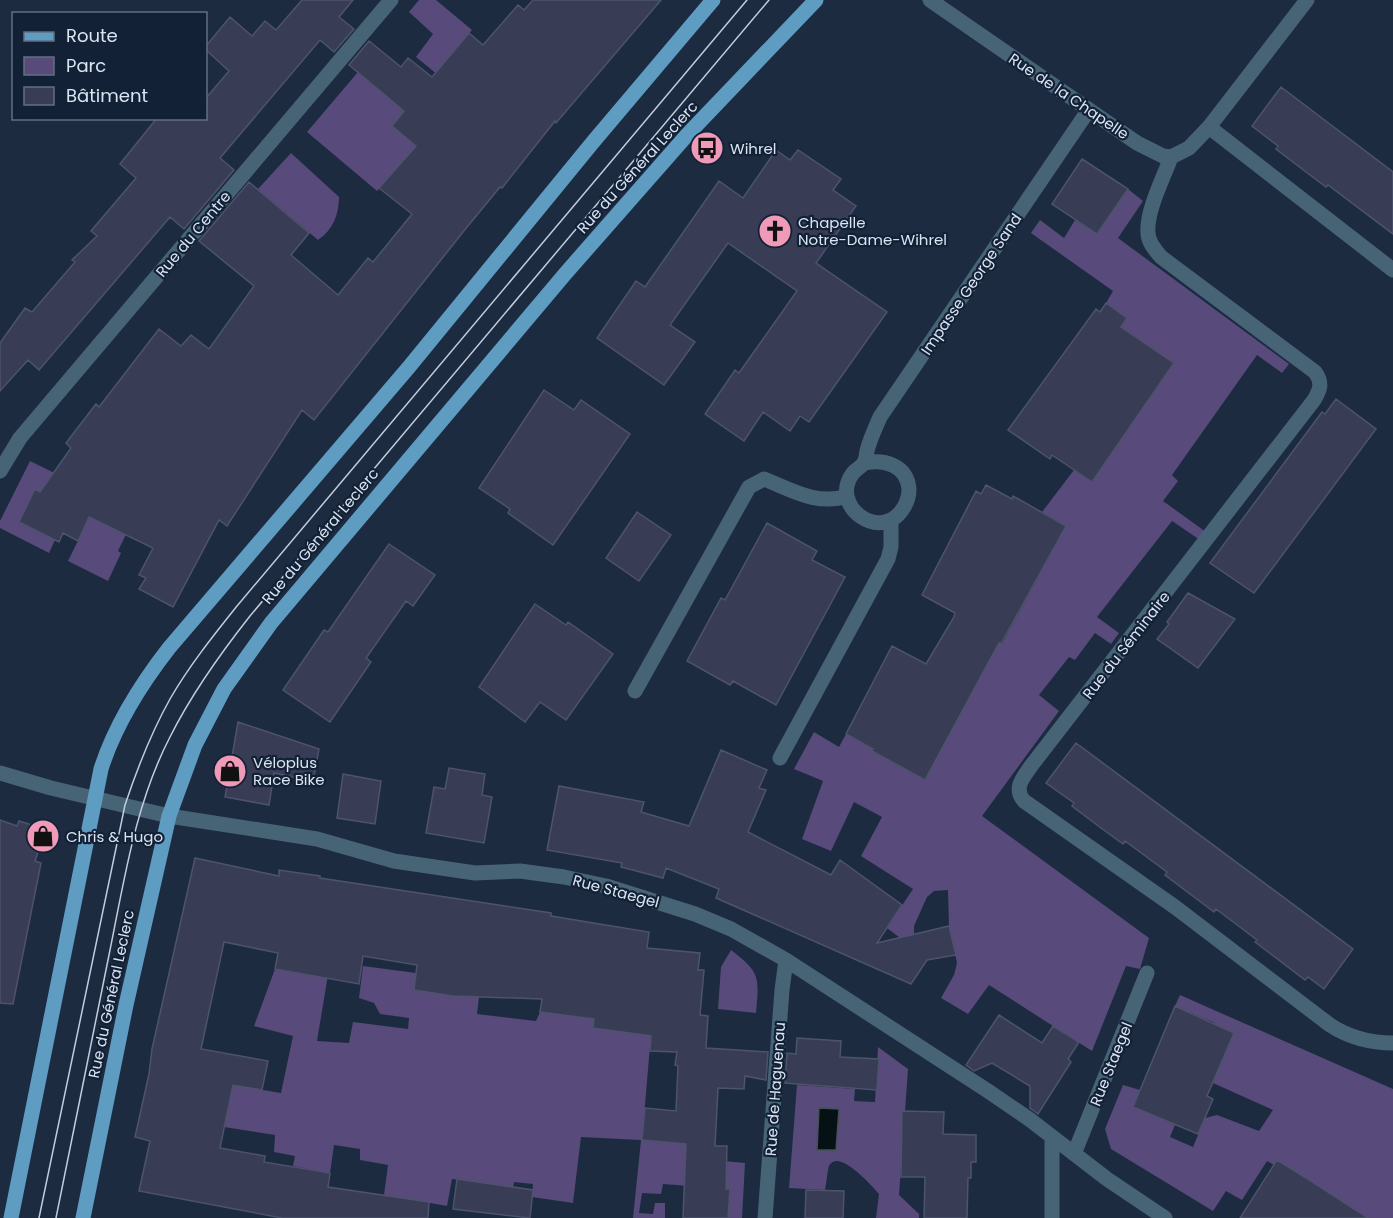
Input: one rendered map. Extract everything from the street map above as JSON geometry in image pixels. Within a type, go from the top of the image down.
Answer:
[{"type":"main road","points":[[11,1218],[101,769],[111,742],[144,682],[162,657],[409,367],[713,0]]},
{"type":"main road","name":"Rue du Général Leclerc","points":[[87,1217],[126,1005],[169,816],[187,763],[209,716],[240,664],[271,622],[565,274],[687,135],[816,0]]},
{"type":"street","name":"Rue du Centre","points":[[0,471],[26,431],[391,0]]},
{"type":"street","name":"Rue de la Chapelle","points":[[930,0],[1088,111],[1153,152],[1172,157]]},
{"type":"street","points":[[1172,157],[1189,148],[1209,127],[1307,0]]},
{"type":"street","name":"Impasse George Sand","points":[[847,496],[850,477],[865,463],[871,438],[880,417],[1088,111]]},
{"type":"street","points":[[1209,127],[1393,270]]},
{"type":"street","name":"Rue du Séminaire","points":[[1172,157],[1149,221],[1148,234],[1152,246],[1161,257],[1315,372],[1319,378],[1320,390],[1300,419],[1031,766],[1018,787],[1018,795],[1174,907],[1330,1025],[1341,1032],[1366,1041],[1393,1043]]},
{"type":"street","points":[[635,691],[749,487],[764,479],[812,499],[836,500],[847,496],[858,516],[869,522],[880,523],[891,520],[901,512],[907,502],[909,490],[906,478],[899,468],[888,462],[865,463]]},
{"type":"street","points":[[780,758],[888,559],[891,547],[891,520]]},
{"type":"street","name":"Rue Staegel","points":[[0,772],[24,781],[169,816],[317,839],[394,861],[475,873],[520,871],[606,886],[695,914],[731,929],[786,960],[988,1091],[1165,1218]]},
{"type":"street","name":"Rue de Haguenau","points":[[765,1218],[786,960]]},
{"type":"street","name":"Rue Staegel","points":[[1074,1154],[1147,973]]},
{"type":"street","points":[[1052,1138],[1052,1218]]},
{"type":"green space","points":[[419,0],[436,0],[472,30],[454,51],[465,97],[416,57],[433,34],[409,12]]},
{"type":"green space","points":[[358,72],[404,111],[392,126],[418,148],[377,191],[307,132]]},
{"type":"green space","points":[[291,153],[339,197],[334,221],[328,231],[318,240],[258,189]]},
{"type":"green space","points":[[1128,189],[1143,201],[1118,238],[1289,364],[1282,373],[1257,355],[1172,475],[1178,481],[1163,501],[1206,532],[1200,540],[1172,521],[1097,617],[1119,633],[1111,644],[1095,633],[1075,660],[1069,657],[1039,695],[1059,711],[982,816],[1149,938],[1140,969],[1126,966],[1092,1051],[989,985],[968,1014],[941,998],[954,975],[957,963],[949,926],[948,890],[934,891],[927,897],[914,926],[914,934],[908,944],[887,928],[913,889],[861,856],[882,817],[854,802],[831,851],[802,839],[823,781],[794,769],[814,732],[839,747],[846,734],[924,780],[976,629],[1002,644],[1066,526],[1042,512],[1074,470],[1092,482],[1174,363],[1121,327],[1127,318],[1106,303],[1113,291],[1031,233],[1040,220],[1064,238],[1075,220],[1097,234]]},
{"type":"green space","points":[[30,461],[85,488],[42,493],[35,490],[19,522],[55,540],[49,553],[0,528],[0,521]]},
{"type":"green space","points":[[93,510],[129,528],[108,581],[68,561]]},
{"type":"green space","points":[[335,949],[317,1041],[349,1043],[353,1022],[408,1029],[409,1018],[380,1014],[374,1003],[359,998],[363,966],[416,973],[414,990],[479,997],[477,1014],[536,1021],[540,1012],[594,1019],[651,1034],[642,1140],[702,1145],[702,1159],[745,1163],[742,1218],[728,1218],[729,1189],[663,1184],[661,1194],[642,1193],[639,1213],[653,1214],[655,1203],[665,1203],[665,1218],[633,1218],[641,1140],[581,1137],[573,1203],[532,1197],[533,1184],[514,1182],[509,1212],[473,1182],[452,1179],[447,1206],[384,1195],[388,1165],[360,1160],[360,1149],[334,1145],[330,1173],[293,1166],[295,1156],[274,1152],[275,1135],[224,1127],[233,1085],[281,1093],[293,1036],[254,1026],[275,969],[300,973]]},
{"type":"green space","points":[[731,950],[748,964],[756,977],[758,991],[756,1013],[718,1009],[721,967]]},
{"type":"green space","points":[[1180,995],[1393,1089],[1393,1218],[1334,1218],[1267,1161],[1242,1200],[1226,1191],[1213,1211],[1111,1149],[1105,1129],[1123,1085],[1140,1090],[1133,1107],[1175,1125],[1170,1137],[1193,1147],[1205,1118],[1217,1115],[1259,1131],[1273,1110],[1155,1057],[1215,1023],[1175,1006]]},
{"type":"green space","points":[[878,1047],[908,1069],[899,1195],[919,1214],[919,1218],[876,1218],[879,1194],[855,1170],[840,1161],[833,1161],[829,1166],[825,1190],[789,1188],[797,1085],[855,1089],[854,1101],[875,1102]]},
{"type":"shaded area","points":[[819,1108],[839,1109],[836,1150],[817,1150]]},
{"type":"building","points":[[302,0],[353,0],[339,17],[354,29],[334,52],[320,40],[220,158],[234,170],[184,229],[170,217],[39,370],[28,360],[0,391],[0,343],[25,308],[32,312],[75,262],[72,260],[97,236],[91,231],[136,178],[120,164],[155,120],[207,120],[207,97],[229,71],[207,51],[207,45],[230,17],[252,36],[265,21],[276,30]]},
{"type":"building","points":[[533,0],[661,0],[556,123],[555,121],[502,188],[500,187],[314,420],[302,410],[227,526],[219,520],[173,607],[139,589],[146,578],[139,575],[153,548],[89,517],[78,541],[63,533],[59,542],[19,522],[35,489],[40,492],[71,448],[66,443],[96,404],[99,407],[159,329],[181,346],[191,335],[209,349],[254,286],[199,241],[249,182],[309,233],[291,255],[338,295],[368,258],[373,262],[412,214],[379,188],[416,146],[392,126],[404,111],[349,65],[369,41],[401,67],[408,58],[432,77],[469,33],[483,45],[518,5],[524,10]]},
{"type":"building","points":[[1281,87],[1393,172],[1393,234],[1328,185],[1326,187],[1306,172],[1276,149],[1278,146],[1252,126]]},
{"type":"building","points":[[776,150],[790,160],[798,150],[841,179],[833,190],[856,206],[816,263],[887,312],[809,422],[800,416],[790,431],[763,412],[744,441],[705,414],[735,370],[739,373],[797,291],[728,243],[670,325],[695,342],[664,385],[597,338],[636,281],[645,287],[719,181],[743,198]]},
{"type":"building","points":[[1082,159],[1128,189],[1097,234],[1052,204]]},
{"type":"building","points":[[1106,303],[1127,318],[1121,327],[1174,363],[1092,482],[1052,455],[1050,459],[1008,430],[1096,309],[1100,312]]},
{"type":"building","points":[[544,390],[574,410],[581,400],[630,434],[553,545],[508,513],[510,509],[479,488]]},
{"type":"building","points":[[1336,399],[1376,429],[1254,593],[1210,563],[1322,412],[1325,414]]},
{"type":"building","points":[[986,485],[1012,499],[1013,496],[1066,526],[925,780],[846,734],[892,646],[926,664],[954,617],[955,613],[922,595],[976,491],[981,494]]},
{"type":"building","points":[[637,512],[671,535],[639,581],[606,558]]},
{"type":"building","points":[[767,523],[817,551],[812,560],[845,577],[776,705],[733,681],[730,685],[687,661],[721,598],[725,600]]},
{"type":"building","points":[[389,544],[435,575],[413,606],[406,601],[366,658],[371,662],[330,722],[283,690],[324,630],[328,632]]},
{"type":"building","points":[[1188,593],[1235,619],[1198,668],[1157,639]]},
{"type":"building","points":[[535,604],[566,625],[568,622],[613,654],[566,720],[540,702],[525,722],[479,687]]},
{"type":"building","points":[[238,722],[319,749],[313,781],[274,773],[269,805],[225,797]]},
{"type":"building","points":[[1076,743],[1353,949],[1324,989],[1308,977],[1305,980],[1255,942],[1257,940],[1216,909],[1214,912],[1165,875],[1167,872],[1125,841],[1123,844],[1101,828],[1072,806],[1074,803],[1046,783]]},
{"type":"building","points":[[721,750],[767,770],[759,788],[766,790],[748,832],[831,875],[840,860],[902,905],[877,943],[949,926],[956,955],[927,960],[911,984],[716,898],[719,889],[666,868],[663,878],[621,867],[622,863],[547,850],[559,786],[644,802],[641,812],[689,826]]},
{"type":"building","points":[[449,768],[485,774],[482,795],[492,797],[484,843],[426,833],[434,787],[445,789]]},
{"type":"building","points":[[343,774],[381,781],[375,824],[337,818]]},
{"type":"building","points":[[0,820],[17,826],[19,821],[42,828],[44,835],[35,861],[41,863],[13,1004],[0,1003]]},
{"type":"building","points":[[195,858],[279,876],[279,870],[551,913],[551,916],[649,932],[647,948],[700,953],[698,970],[704,970],[700,1015],[708,1016],[706,1048],[768,1052],[766,1080],[745,1076],[744,1089],[718,1088],[715,1146],[727,1146],[726,1189],[730,1189],[728,1218],[683,1218],[686,1144],[642,1140],[645,1108],[676,1111],[677,1052],[650,1051],[651,1036],[593,1028],[594,1019],[540,1012],[542,999],[453,996],[414,990],[417,965],[363,956],[359,984],[275,969],[278,953],[224,942],[201,1049],[268,1061],[262,1090],[233,1085],[220,1148],[265,1156],[264,1162],[330,1173],[328,1187],[429,1202],[428,1218],[282,1218],[139,1191],[150,1141],[135,1137],[152,1049]]},
{"type":"building","points":[[1175,1006],[1234,1033],[1207,1096],[1213,1099],[1198,1134],[1133,1107]]},
{"type":"building","points":[[999,1015],[1042,1043],[1053,1026],[1079,1042],[1068,1059],[1071,1062],[1038,1114],[1030,1108],[1030,1086],[992,1063],[974,1071],[966,1065]]},
{"type":"building","points":[[797,1038],[841,1041],[840,1057],[879,1059],[877,1090],[785,1083],[787,1053],[796,1054]]},
{"type":"building","points":[[902,1111],[944,1112],[943,1134],[976,1135],[976,1162],[971,1162],[971,1178],[968,1178],[967,1218],[924,1218],[925,1177],[901,1177]]},
{"type":"building","points":[[1277,1160],[1311,1181],[1368,1218],[1240,1218]]},
{"type":"building","points":[[457,1179],[533,1190],[530,1218],[453,1209]]},
{"type":"building","points":[[806,1190],[844,1191],[843,1218],[805,1218]]},
{"type":"tram line","points":[[39,1218],[125,805],[145,751],[170,699],[193,663],[237,606],[747,0]]},
{"type":"tram line","points":[[56,1218],[139,816],[158,763],[197,689],[250,616],[769,0]]},
{"type":"place","name":"Wihrel","points":[[707,148]]},
{"type":"place","name":"Chapelle Notre-Dame-Wihrel","points":[[775,231]]},
{"type":"place","name":"Véloplus Race Bike","points":[[230,771]]},
{"type":"place","name":"Chris & Hugo","points":[[43,836]]}]
